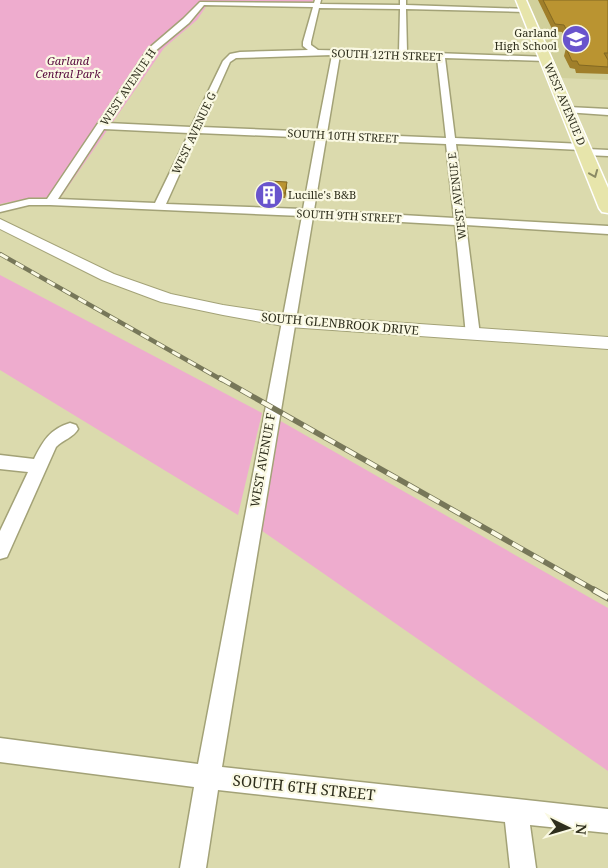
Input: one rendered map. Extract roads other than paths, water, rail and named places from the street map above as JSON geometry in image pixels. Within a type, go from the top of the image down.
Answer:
[{"type":"main road","name":"WEST AVENUE D","points":[[523,5],[608,208]]},
{"type":"street","name":"WEST AVENUE H","points":[[50,202],[151,51],[160,41],[187,21],[199,4],[215,2],[318,2]]},
{"type":"street","points":[[316,52],[307,46],[307,42],[318,2],[523,5]]},
{"type":"street","points":[[403,3],[403,56]]},
{"type":"street","name":"SOUTH 12TH STREET","points":[[229,58],[240,54],[316,52],[546,59]]},
{"type":"street","name":"WEST AVENUE F","points":[[194,868],[272,406],[289,321],[336,53]]},
{"type":"street","name":"WEST AVENUE E","points":[[441,56],[472,335]]},
{"type":"street","name":"WEST AVENUE G","points":[[158,208],[229,58]]},
{"type":"street","points":[[568,110],[608,112]]},
{"type":"street","name":"SOUTH 10TH STREET","points":[[102,126],[450,141],[608,153]]},
{"type":"street","name":"SOUTH 9TH STREET","points":[[0,209],[29,202],[50,202],[308,213],[608,230]]},
{"type":"street","name":"SOUTH GLENBROOK DRIVE","points":[[0,223],[71,260],[143,291],[223,310],[289,321],[608,343]]},
{"type":"street","points":[[0,551],[50,443],[57,436],[70,430]]},
{"type":"street","points":[[0,462],[39,466]]},
{"type":"street","name":"SOUTH 6TH STREET","points":[[0,750],[208,777],[608,821]]},
{"type":"street","points":[[516,810],[523,868]]},
{"type":"railway","points":[[0,254],[222,380]]},
{"type":"railway","points":[[220,378],[596,591]]},
{"type":"railway","points":[[594,590],[608,598]]},
{"type":"place","name":"Garland High School","points":[[576,39]]},
{"type":"place","name":"Lucille's B&B","points":[[269,195]]},
{"type":"park label","name":"Garland Central Park","points":[[68,67]]}]
